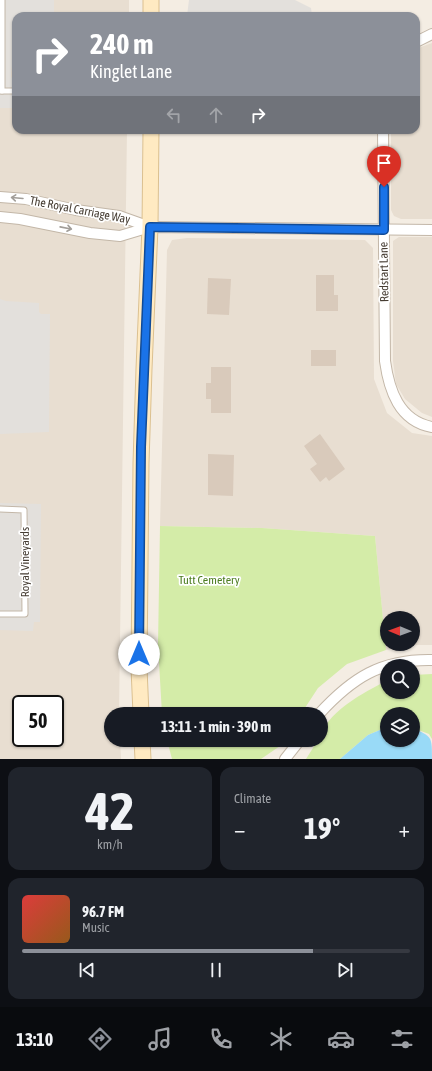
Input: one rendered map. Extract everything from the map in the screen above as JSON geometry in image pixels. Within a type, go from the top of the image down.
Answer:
[{"type":"main road","points":[[151,0],[151,12]]},
{"type":"main road","points":[[141,707],[139,661],[141,478],[150,227],[151,134]]},
{"type":"main road","points":[[142,747],[143,759]]},
{"type":"street","points":[[420,40],[432,34]]},
{"type":"street","name":"Redstart Lane","points":[[383,134],[387,378],[392,392],[402,410],[413,420],[432,428]]},
{"type":"street","name":"The Royal Carriage Way","points":[[0,197],[26,199],[76,210],[119,216],[150,227]]},
{"type":"street","name":"The Royal Carriage Way","points":[[0,217],[20,219],[90,233],[120,236],[150,227]]},
{"type":"street","points":[[150,227],[432,230]]},
{"type":"street","points":[[326,707],[352,683],[374,670],[399,662],[432,660]]},
{"type":"street","points":[[285,759],[294,747]]},
{"type":"lane","points":[[2,0],[1,91],[12,91]]},
{"type":"lane","name":"Royal Vineyards","points":[[0,510],[24,510],[25,614],[0,614]]},
{"type":"shaded area","points":[[0,0],[129,0],[129,12],[12,12],[12,134],[127,134],[119,707],[104,707],[104,747],[120,747],[121,759],[0,759]]},
{"type":"shaded area","points":[[0,0],[54,0],[54,12],[12,12],[12,108],[0,108]]},
{"type":"shaded area","points":[[189,0],[295,0],[311,8],[312,12],[188,12]]},
{"type":"shaded area","points":[[432,43],[432,219],[401,219],[394,216],[391,210],[391,134],[420,134],[421,47]]},
{"type":"shaded area","points":[[399,237],[432,237],[432,417],[422,413],[405,399],[396,384],[393,361],[393,241]]},
{"type":"shaded area","points":[[187,238],[365,240],[373,248],[374,379],[387,413],[412,433],[432,436],[432,645],[420,645],[420,611],[382,611],[375,536],[262,528],[160,526],[167,250],[172,240]]},
{"type":"shaded area","points":[[0,299],[6,301],[39,303],[39,312],[41,314],[50,314],[49,432],[0,434]]},
{"type":"shaded area","points":[[0,503],[41,504],[40,622],[34,622],[33,631],[0,630]]},
{"type":"green space","name":"Tutt Cemetery","points":[[160,526],[262,528],[375,536],[382,611],[380,611],[380,651],[383,651],[347,664],[318,688],[306,707],[162,707],[158,645]]},
{"type":"green space","points":[[432,674],[432,739],[429,734],[420,731],[420,707],[380,707],[380,730],[368,735],[340,759],[306,759],[314,747],[328,747],[328,722],[346,704],[380,684],[380,699],[420,699],[420,675]]},
{"type":"green space","points":[[169,747],[279,747],[261,759],[172,759]]},
{"type":"water","points":[[380,730],[380,747],[420,747],[420,731],[430,738],[432,746],[432,759],[340,759],[368,735]]},
{"type":"building","points":[[316,275],[334,275],[334,295],[338,295],[338,311],[316,311]]},
{"type":"building","points":[[208,278],[231,279],[229,315],[207,314]]},
{"type":"building","points":[[311,350],[336,350],[336,366],[311,366]]},
{"type":"building","points":[[211,367],[231,367],[231,413],[211,413],[211,399],[206,399],[206,383],[211,383]]},
{"type":"building","points":[[320,434],[345,469],[329,481],[326,477],[320,482],[310,469],[317,464],[304,446]]},
{"type":"building","points":[[208,454],[234,455],[233,496],[208,495]]},
{"type":"route","points":[[139,654],[141,447],[150,227],[384,230],[384,187]]}]
